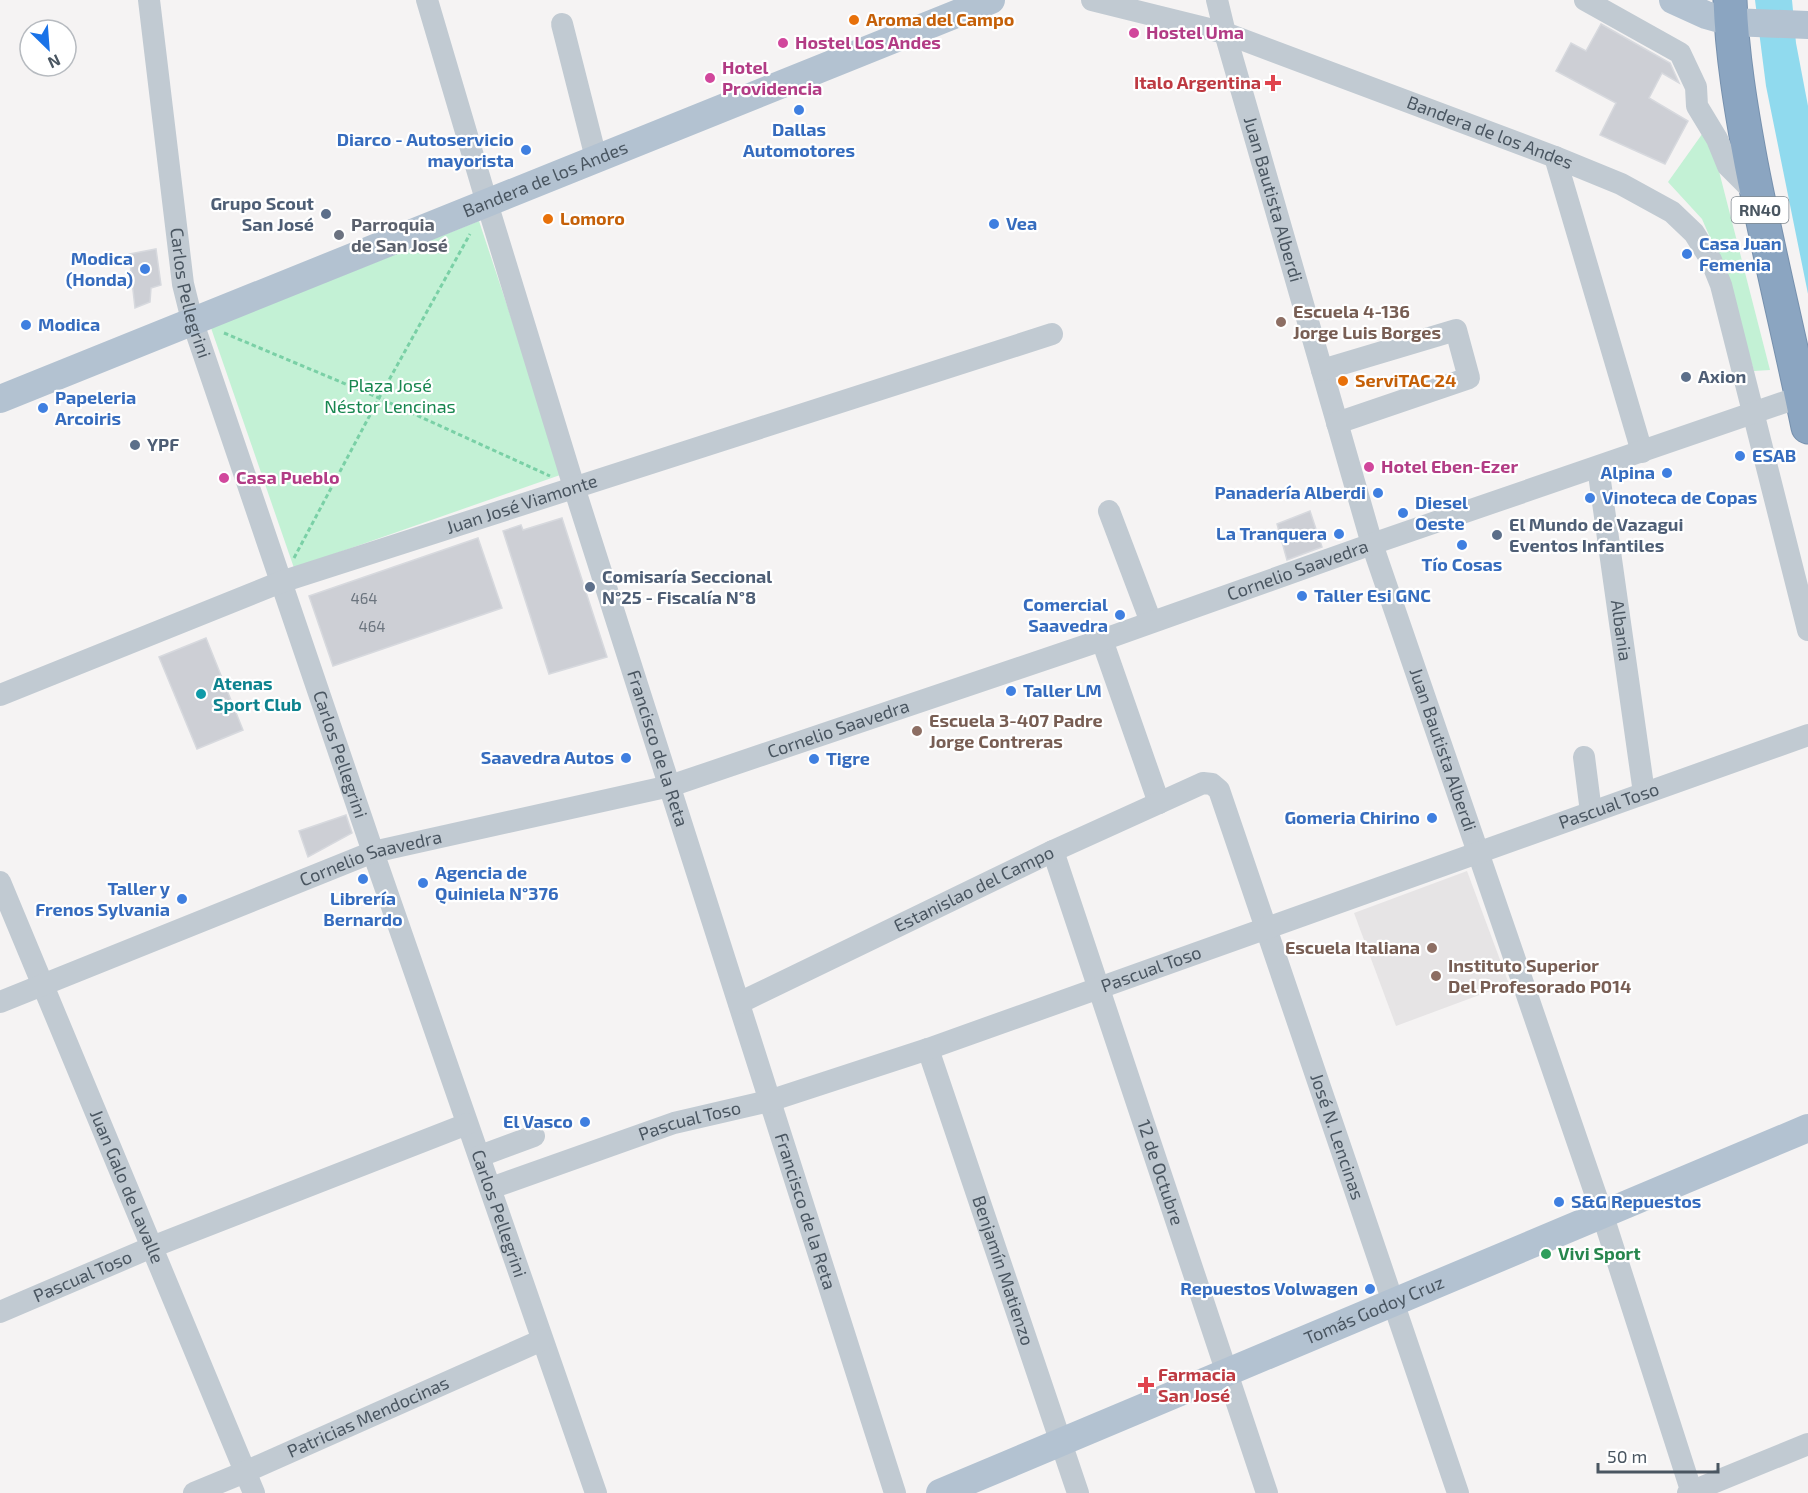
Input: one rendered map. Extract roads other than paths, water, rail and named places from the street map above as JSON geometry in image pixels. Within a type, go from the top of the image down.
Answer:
[{"type":"highway","name":"RN40","points":[[1766,20],[1735,66],[1757,195],[1806,406]]},
{"type":"main road","name":"Bandera de los Andes","points":[[0,399],[991,0]]},
{"type":"main road","points":[[1676,1],[1706,15],[1766,20]]},
{"type":"main road","name":"Tomás Godoy Cruz","points":[[940,1493],[1808,1128]]},
{"type":"street","name":"Carlos Pellegrini","points":[[149,0],[183,284],[192,320],[373,852],[596,1493]]},
{"type":"street","name":"Francisco de la Reta","points":[[428,0],[574,487],[895,1493]]},
{"type":"street","name":"Bandera de los Andes","points":[[1092,0],[1225,33],[1556,157],[1621,184],[1672,212],[1694,233],[1711,260],[1720,285],[1808,630]]},
{"type":"street","name":"Juan Bautista Alberdi","points":[[1217,0],[1372,544],[1602,1213],[1691,1492]]},
{"type":"street","points":[[1585,0],[1680,53],[1695,87],[1697,106],[1728,166],[1757,195]]},
{"type":"street","points":[[562,24],[596,158]]},
{"type":"street","points":[[1556,157],[1642,452]]},
{"type":"street","points":[[1322,370],[1456,330],[1469,378],[1337,423]]},
{"type":"street","name":"Juan José Viamonte","points":[[0,695],[281,582],[1052,334]]},
{"type":"street","name":"Cornelio Saavedra","points":[[0,1002],[373,852],[670,786],[1102,640],[1372,544],[1753,414],[1806,406]]},
{"type":"street","name":"Albania","points":[[1598,467],[1644,793]]},
{"type":"street","points":[[1109,511],[1151,622]]},
{"type":"street","points":[[1102,640],[1159,803]]},
{"type":"street","name":"Pascual Toso","points":[[490,1188],[674,1123],[770,1101],[928,1049],[1808,735]]},
{"type":"street","points":[[1584,757],[1591,812]]},
{"type":"street","name":"Estanislao del Campo","points":[[739,1003],[1053,851],[1203,783],[1212,784]]},
{"type":"street","name":"José N. Lencinas","points":[[1212,784],[1219,790],[1458,1493]]},
{"type":"street","name":"12 de Octubre","points":[[1053,851],[1267,1493]]},
{"type":"street","name":"Juan Galo de Lavalle","points":[[0,882],[254,1493]]},
{"type":"street","name":"Benjamín Matienzo","points":[[928,1049],[1078,1493]]},
{"type":"street","name":"Pascual Toso","points":[[0,1312],[152,1247],[468,1124]]},
{"type":"street","points":[[480,1156],[534,1136]]},
{"type":"street","name":"Patricias Mendocinas","points":[[194,1493],[542,1340]]},
{"type":"street","points":[[1691,1492],[1808,1443]]},
{"type":"water","points":[[1755,0],[1792,0],[1796,43],[1808,106],[1808,294],[1766,86]]},
{"type":"place","name":"Aroma del Campo","points":[[854,20]]},
{"type":"place","name":"Hostel Uma","points":[[1134,33]]},
{"type":"place","name":"Hostel Los Andes","points":[[783,43]]},
{"type":"place","name":"Hotel Providencia","points":[[710,78]]},
{"type":"place","name":"Italo Argentina","points":[[1273,83]]},
{"type":"place","name":"Dallas Automotores","points":[[799,110]]},
{"type":"place","name":"Diarco - Autoservicio mayorista","points":[[526,150]]},
{"type":"place","name":"Grupo Scout San José","points":[[326,214]]},
{"type":"place","name":"Lomoro","points":[[548,219]]},
{"type":"place","name":"Vea","points":[[994,224]]},
{"type":"place","name":"Parroquia de San José","points":[[339,235]]},
{"type":"place","name":"Casa Juan Femenia","points":[[1687,254]]},
{"type":"place","name":"Modica (Honda)","points":[[145,269]]},
{"type":"place","name":"Escuela 4-136 Jorge Luis Borges","points":[[1281,322]]},
{"type":"place","name":"Modica","points":[[26,325]]},
{"type":"place","name":"Axion","points":[[1686,377]]},
{"type":"place","name":"ServiTAC 24","points":[[1343,381]]},
{"type":"place","name":"Papeleria Arcoiris","points":[[43,408]]},
{"type":"place","name":"YPF","points":[[135,445]]},
{"type":"place","name":"ESAB","points":[[1740,456]]},
{"type":"place","name":"Hotel Eben-Ezer","points":[[1369,467]]},
{"type":"place","name":"Alpina","points":[[1667,473]]},
{"type":"place","name":"Casa Pueblo","points":[[224,478]]},
{"type":"place","name":"Panadería Alberdi","points":[[1378,493]]},
{"type":"place","name":"Vinoteca de Copas","points":[[1590,498]]},
{"type":"place","name":"Diesel Oeste","points":[[1403,513]]},
{"type":"place","name":"La Tranquera","points":[[1339,534]]},
{"type":"place","name":"El Mundo de Vazagui Eventos Infantiles","points":[[1497,535]]},
{"type":"place","name":"Tío Cosas","points":[[1462,545]]},
{"type":"place","name":"Comisaría Seccional N°25 - Fiscalía N°8","points":[[590,587]]},
{"type":"place","name":"Taller Esi GNC","points":[[1302,596]]},
{"type":"place","name":"Comercial Saavedra","points":[[1120,615]]},
{"type":"place","name":"Taller LM","points":[[1011,691]]},
{"type":"place","name":"Atenas Sport Club","points":[[201,694]]},
{"type":"place","name":"Escuela 3-407 Padre Jorge Contreras","points":[[917,731]]},
{"type":"place","name":"Saavedra Autos","points":[[626,758]]},
{"type":"place","name":"Tigre","points":[[814,759]]},
{"type":"place","name":"Gomeria Chirino","points":[[1432,818]]},
{"type":"place","name":"Librería Bernardo","points":[[363,879]]},
{"type":"place","name":"Agencia de Quiniela N°376","points":[[423,883]]},
{"type":"place","name":"Taller y Frenos Sylvania","points":[[182,899]]},
{"type":"place","name":"Escuela Italiana","points":[[1432,948]]},
{"type":"place","name":"Instituto Superior Del Profesorado P014","points":[[1436,976]]},
{"type":"place","name":"El Vasco","points":[[585,1122]]},
{"type":"place","name":"S&G Repuestos","points":[[1559,1202]]},
{"type":"place","name":"Vivi Sport","points":[[1546,1254]]},
{"type":"place","name":"Repuestos Volwagen","points":[[1370,1289]]},
{"type":"place","name":"Farmacia San José","points":[[1146,1385]]},
{"type":"park label","name":"Plaza José Néstor Lencinas","points":[[390,396]]}]
